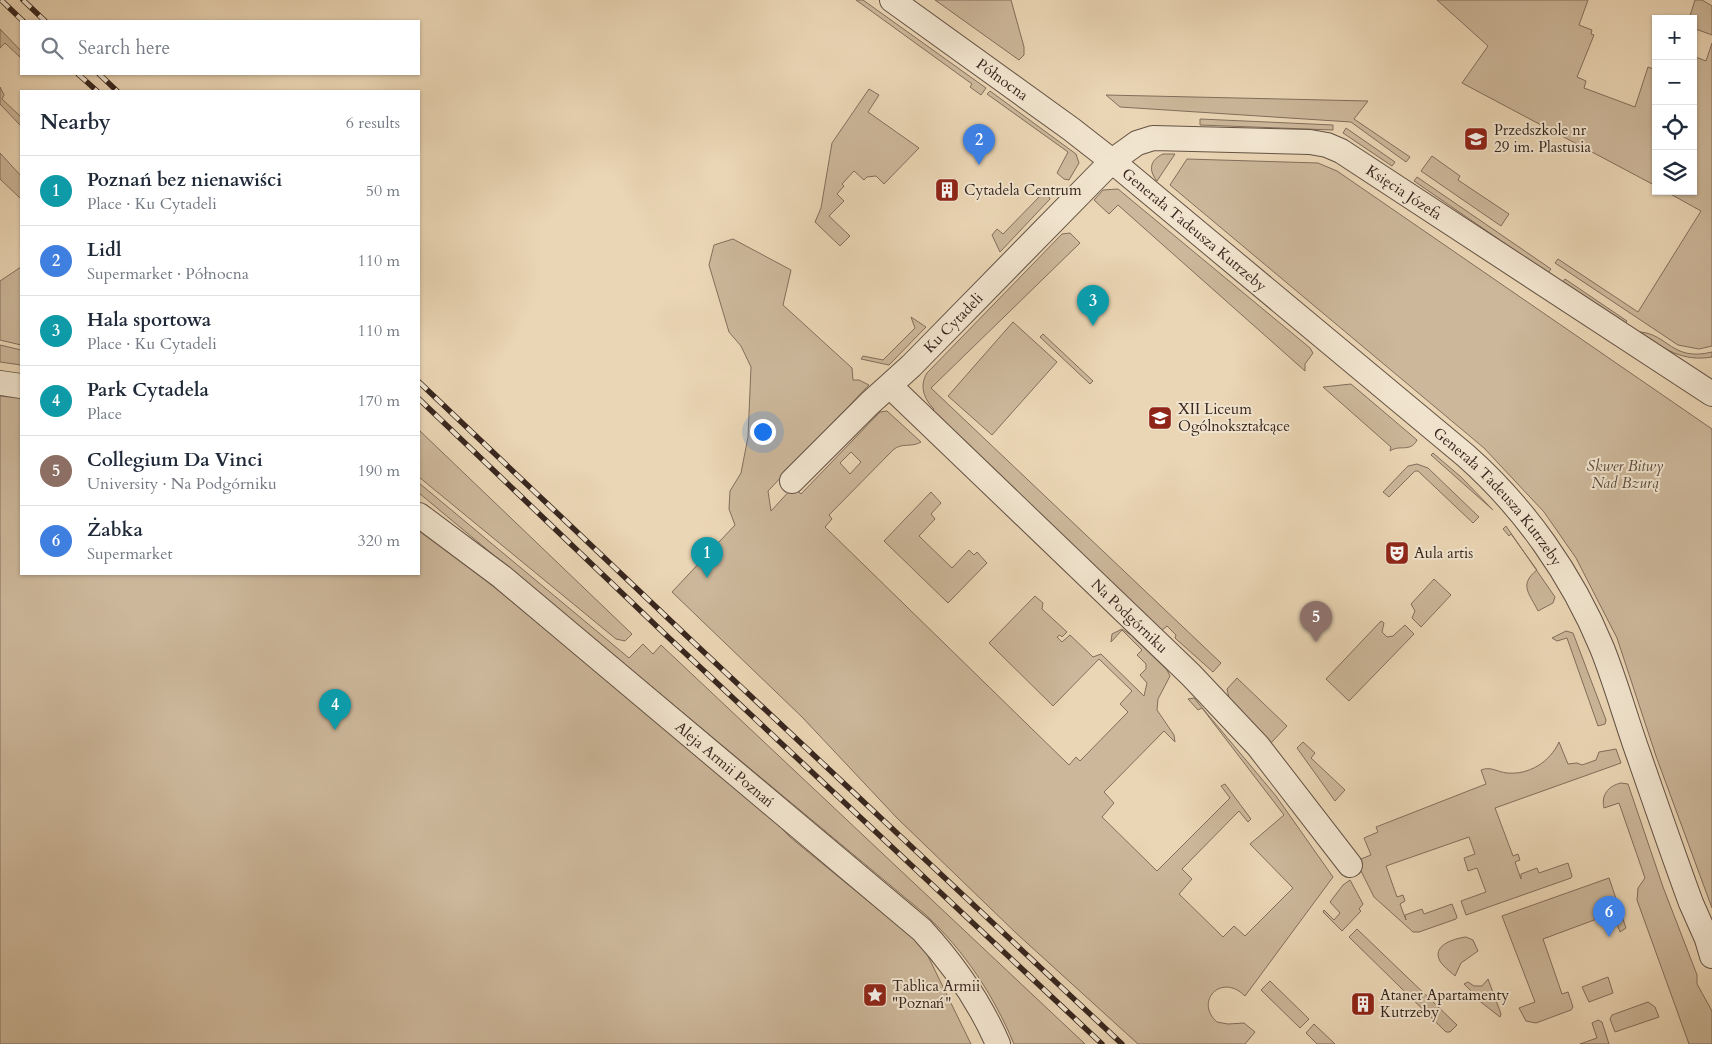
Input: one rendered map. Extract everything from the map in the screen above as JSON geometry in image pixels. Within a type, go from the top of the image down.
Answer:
[{"type":"street","name":"Północna","points":[[892,0],[1112,161]]},
{"type":"street","name":"Księcia Józefa","points":[[1112,161],[1137,143],[1153,138],[1276,140],[1327,145],[1366,166],[1624,338],[1667,363],[1712,394]]},
{"type":"street","name":"Ku Cytadeli","points":[[792,481],[890,386],[1112,161]]},
{"type":"street","name":"Generała Tadeusza Kutrzeby","points":[[1112,161],[1465,455],[1487,474],[1518,508],[1554,558],[1571,586],[1602,649],[1691,903],[1710,947]]},
{"type":"street","name":"Księcia Józefa","points":[[1667,363],[1697,373],[1712,373]]},
{"type":"street","points":[[0,383],[20,386]]},
{"type":"street","name":"Na Podgórniku","points":[[890,386],[1191,675],[1258,746],[1350,865]]},
{"type":"street","name":"Aleja Armii Poznań","points":[[420,516],[441,529],[502,577],[922,930],[952,964],[971,990],[998,1044]]},
{"type":"green space","points":[[856,0],[863,0],[986,88],[981,95],[970,87],[972,84]]},
{"type":"green space","points":[[935,0],[1011,0],[1024,47],[1024,55],[1019,60]]},
{"type":"green space","points":[[1437,0],[1588,0],[1579,25],[1592,30],[1591,34],[1594,35],[1577,77],[1586,81],[1584,88],[1635,107],[1648,67],[1652,68],[1652,184],[1462,83],[1488,46]]},
{"type":"green space","points":[[1695,0],[1702,0],[1712,6],[1712,35],[1697,29],[1697,15],[1690,15]]},
{"type":"green space","points":[[0,29],[20,50],[20,57],[5,43],[0,48]]},
{"type":"green space","points":[[1712,43],[1712,346],[1699,349],[1678,345],[1555,263],[1558,259],[1638,312],[1701,211],[1672,195],[1697,195],[1697,58],[1706,61]]},
{"type":"green space","points":[[0,87],[4,95],[2,99],[20,116],[20,125],[0,104]]},
{"type":"green space","points":[[869,89],[879,95],[868,112],[919,148],[884,184],[876,176],[867,177],[864,180],[854,171],[842,184],[844,186],[837,194],[844,201],[829,216],[850,236],[840,246],[815,222],[821,208],[832,143]]},
{"type":"green space","points":[[990,91],[1076,154],[1079,163],[1069,180],[1064,179],[1057,173],[1068,152],[987,94]]},
{"type":"green space","points":[[1106,95],[1368,101],[1354,119],[1410,157],[1406,162],[1351,122],[1120,107]]},
{"type":"green space","points":[[1200,119],[1333,125],[1333,130],[1200,125]]},
{"type":"green space","points":[[1346,128],[1395,162],[1392,166],[1343,133]]},
{"type":"green space","points":[[0,153],[20,175],[20,198],[0,179]]},
{"type":"green space","points":[[1163,154],[1175,154],[1157,181],[1152,173],[1152,166],[1155,159]]},
{"type":"green space","points":[[1432,156],[1460,176],[1458,180],[1509,214],[1501,226],[1421,171]]},
{"type":"green space","name":"Skwer Bitwy Nad Bzurą","points":[[1187,159],[1318,163],[1337,171],[1712,429],[1712,908],[1656,756],[1617,638],[1576,558],[1544,512],[1484,448],[1170,185]]},
{"type":"green space","points":[[1417,177],[1551,269],[1548,273],[1414,181]]},
{"type":"green space","points":[[1036,189],[1047,191],[1050,199],[1000,252],[992,235],[997,229],[1003,234],[1041,195]]},
{"type":"green space","points":[[1118,189],[1310,348],[1313,353],[1305,364],[1305,371],[1118,205],[1109,214],[1094,200],[1103,190]]},
{"type":"green space","points":[[1070,233],[1080,243],[931,388],[1221,663],[1213,672],[1175,638],[1176,635],[1167,626],[1160,632],[930,414],[934,409],[925,397],[923,387],[927,373],[1062,234]]},
{"type":"green space","points":[[733,239],[791,270],[783,305],[852,368],[853,380],[859,380],[869,385],[768,491],[771,511],[793,487],[801,494],[880,412],[887,411],[921,442],[914,445],[900,446],[893,450],[829,515],[832,519],[825,527],[1069,765],[1076,757],[1080,761],[1128,712],[1120,704],[1132,691],[1099,659],[1053,706],[989,643],[1035,596],[1043,603],[1042,609],[1067,632],[1062,637],[1060,635],[1057,637],[1062,642],[1070,635],[1093,657],[1101,654],[1144,696],[1147,683],[1140,675],[1146,669],[1146,664],[1137,655],[1142,650],[1122,630],[1111,642],[1112,634],[1122,629],[1131,635],[1167,670],[1170,676],[1158,699],[1157,710],[1174,735],[1175,742],[1164,731],[1104,792],[1114,803],[1102,817],[1157,871],[1230,798],[1221,786],[1225,784],[1251,819],[1248,822],[1239,811],[1182,869],[1192,879],[1179,894],[1223,937],[1234,926],[1245,936],[1293,888],[1250,844],[1284,815],[1202,708],[1198,710],[1188,699],[1194,698],[1276,796],[1333,877],[1245,996],[1236,989],[1227,987],[1220,988],[1209,999],[1208,1006],[1217,1022],[1228,1024],[1244,1023],[1255,1032],[1245,1044],[1138,1044],[1016,933],[897,818],[802,717],[672,592],[735,525],[729,509],[730,491],[741,473],[748,437],[751,367],[741,346],[729,332],[709,265],[714,245]],"holes":[[[851,452],[861,462],[850,474],[840,463]]]},
{"type":"green space","points":[[20,268],[20,345],[0,340],[0,281]]},
{"type":"green space","points":[[1565,279],[1627,321],[1624,325],[1563,282]]},
{"type":"green space","points":[[911,317],[926,327],[889,365],[861,359],[863,356],[883,360],[915,328]]},
{"type":"green space","points":[[1013,322],[1057,362],[992,435],[948,396]]},
{"type":"green space","points":[[1640,332],[1657,337],[1679,351],[1699,354],[1712,352],[1712,357],[1691,358],[1682,356],[1665,349]]},
{"type":"green space","points":[[1043,334],[1093,381],[1090,384],[1040,337]]},
{"type":"green space","points":[[0,345],[20,350],[20,365],[0,362]]},
{"type":"green space","points":[[1351,384],[1417,440],[1414,444],[1390,451],[1391,447],[1323,387]]},
{"type":"green space","points":[[0,393],[20,396],[20,575],[420,575],[420,526],[765,811],[791,838],[923,946],[971,1044],[0,1044]]},
{"type":"green space","points":[[420,431],[632,634],[625,641],[616,639],[420,478]]},
{"type":"green space","points":[[1433,453],[1461,477],[1493,510],[1431,455]]},
{"type":"green space","points":[[1417,464],[1428,468],[1479,517],[1473,523],[1418,471],[1415,471],[1389,497],[1383,492],[1408,466]]},
{"type":"green space","points":[[420,484],[629,658],[643,644],[653,654],[661,645],[1085,1044],[1014,1044],[997,1008],[977,975],[953,944],[926,915],[420,494]]},
{"type":"green space","points":[[931,492],[941,503],[931,514],[935,519],[919,536],[952,568],[969,550],[974,555],[977,552],[987,563],[948,603],[884,541]]},
{"type":"green space","points":[[1506,526],[1523,550],[1511,534],[1509,536],[1503,529]]},
{"type":"green space","points":[[1537,570],[1555,597],[1553,603],[1538,611],[1527,590],[1528,580]]},
{"type":"green space","points":[[1434,579],[1451,595],[1421,627],[1412,618],[1415,611],[1411,604]]},
{"type":"green space","points":[[1381,621],[1384,623],[1382,632],[1387,637],[1393,636],[1405,625],[1414,634],[1349,701],[1326,679]]},
{"type":"green space","points":[[1566,631],[1573,633],[1606,720],[1605,724],[1598,726],[1567,638],[1557,641],[1552,638]]},
{"type":"green space","points":[[1237,678],[1287,726],[1270,744],[1229,698],[1227,689]]},
{"type":"green space","points":[[1303,742],[1315,753],[1311,758],[1345,790],[1335,801],[1297,748]]},
{"type":"green space","points":[[1559,742],[1568,764],[1577,763],[1582,765],[1596,760],[1599,752],[1616,749],[1621,763],[1495,808],[1513,856],[1518,854],[1520,860],[1515,862],[1521,879],[1521,874],[1537,868],[1539,873],[1568,863],[1571,878],[1466,915],[1461,901],[1486,892],[1477,868],[1468,871],[1464,858],[1475,854],[1469,837],[1386,866],[1397,897],[1403,895],[1405,901],[1400,904],[1406,920],[1405,915],[1422,909],[1424,914],[1452,904],[1456,919],[1419,932],[1413,932],[1374,897],[1356,861],[1371,855],[1364,838],[1378,832],[1376,827],[1486,784],[1481,770],[1491,769],[1515,773],[1538,766],[1550,756]]},
{"type":"green space","points":[[1621,783],[1628,784],[1663,887],[1697,975],[1697,984],[1712,1011],[1712,1044],[1689,1044],[1637,900],[1638,888],[1645,878],[1619,803],[1604,808],[1603,803],[1606,792],[1612,786]]},
{"type":"green space","points":[[1609,878],[1626,928],[1620,932],[1613,913],[1543,939],[1562,994],[1568,992],[1573,1007],[1571,1010],[1536,1023],[1526,1021],[1519,1008],[1535,1002],[1502,916]]},
{"type":"green space","points":[[1350,880],[1363,904],[1359,909],[1361,911],[1342,931],[1323,912],[1324,910],[1334,920],[1340,913],[1330,902],[1343,885]]},
{"type":"green space","points":[[1357,929],[1457,1025],[1450,1032],[1446,1032],[1349,937]]},
{"type":"green space","points":[[1466,937],[1473,940],[1478,951],[1461,963],[1455,976],[1439,959],[1439,949],[1447,943]]},
{"type":"green space","points":[[1608,977],[1613,993],[1589,1002],[1582,987]]},
{"type":"green space","points":[[1488,979],[1501,1014],[1500,1017],[1477,999],[1464,984],[1468,982],[1474,986],[1482,986]]},
{"type":"green space","points":[[1270,981],[1309,1019],[1300,1028],[1261,990]]},
{"type":"green space","points":[[1648,1002],[1655,1007],[1659,1017],[1615,1032],[1610,1019],[1612,1015]]},
{"type":"green space","points":[[1598,1020],[1602,1022],[1609,1044],[1580,1044],[1597,1038],[1592,1023]]},
{"type":"green space","points":[[1314,1024],[1335,1044],[1317,1044],[1306,1033]]},
{"type":"railway","points":[[1,0],[22,20]]},
{"type":"railway","points":[[23,0],[44,20]]},
{"type":"railway","points":[[79,75],[96,90]]},
{"type":"railway","points":[[100,75],[116,90]]},
{"type":"railway","points":[[420,383],[1122,1044]]},
{"type":"railway","points":[[420,400],[669,638],[1102,1044]]},
{"type":"place","name":"Przedszkole nr 29 im. Plastusia","points":[[1476,139]]},
{"type":"place","name":"Lidl","points":[[979,165]]},
{"type":"place","name":"Cytadela Centrum","points":[[947,190]]},
{"type":"place","name":"Hala sportowa","points":[[1093,326]]},
{"type":"place","name":"XII Liceum Ogólnokształcące","points":[[1160,418]]},
{"type":"place","name":"Aula artis","points":[[1397,553]]},
{"type":"place","name":"Poznań bez nienawiści","points":[[707,578]]},
{"type":"place","name":"Collegium Da Vinci","points":[[1316,642]]},
{"type":"place","name":"Park Cytadela","points":[[335,730]]},
{"type":"place","name":"Żabka","points":[[1609,937]]},
{"type":"place","name":"Tablica Armii \"Poznań\"","points":[[875,995]]},
{"type":"place","name":"Ataner Apartamenty Kutrzeby","points":[[1363,1004]]}]
